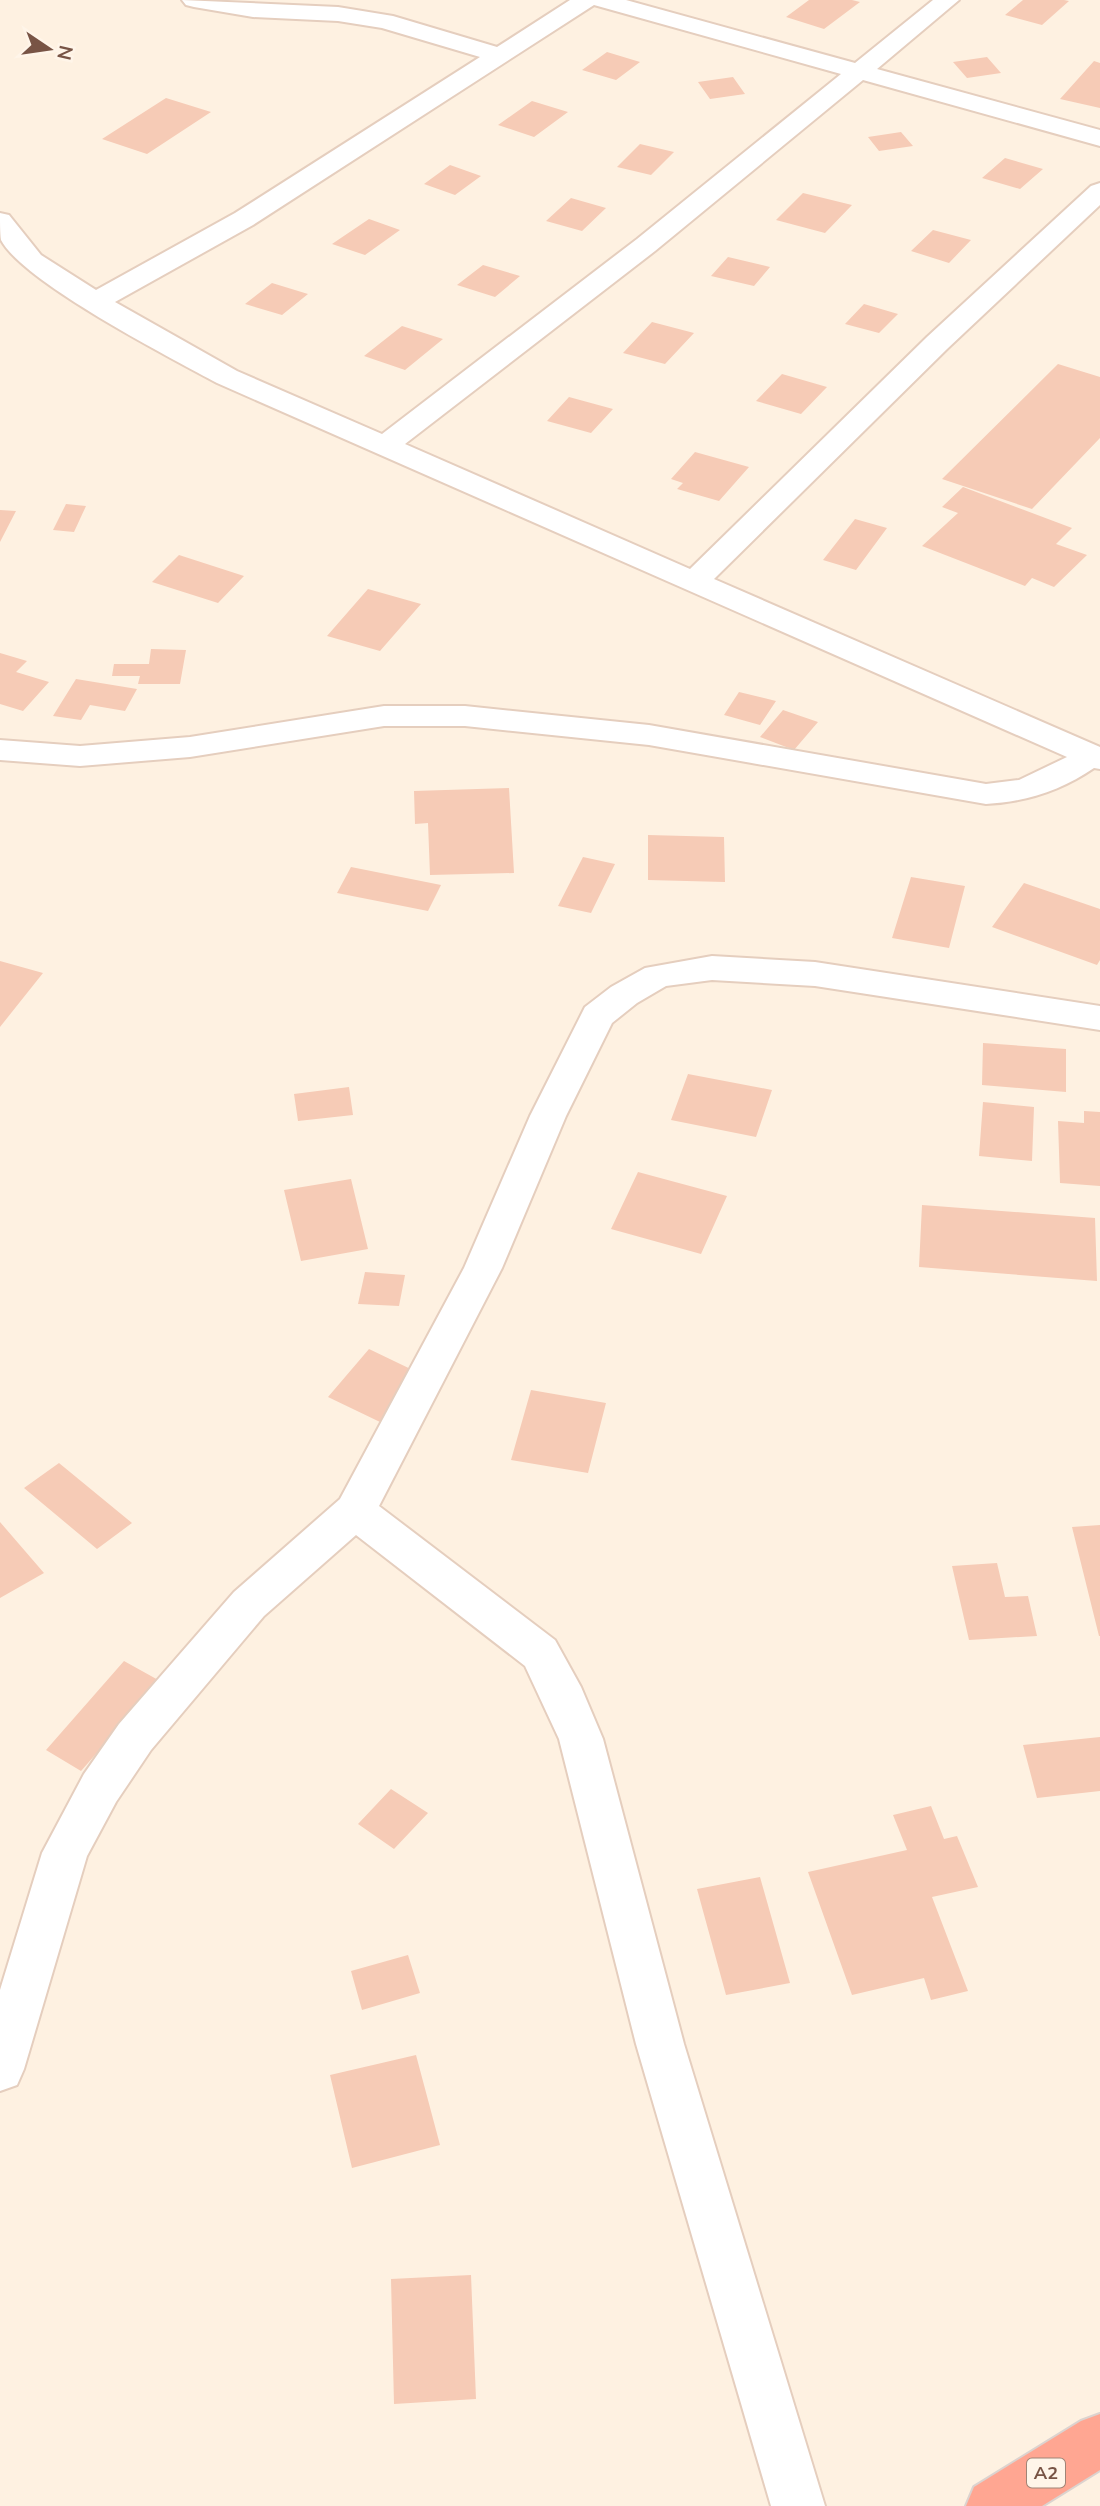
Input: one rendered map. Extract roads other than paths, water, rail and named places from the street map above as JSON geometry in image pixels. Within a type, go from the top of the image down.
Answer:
[{"type":"highway","name":"A2","points":[[993,2506],[1100,2440]]},
{"type":"street","points":[[194,0],[298,7],[385,21],[499,55]]},
{"type":"street","points":[[96,301],[244,219],[586,0]]},
{"type":"street","points":[[600,0],[1100,138]]},
{"type":"street","points":[[384,447],[646,245],[947,0]]},
{"type":"street","points":[[695,581],[937,343],[1100,191]]},
{"type":"street","points":[[0,221],[21,265],[96,301],[227,377],[1095,757]]},
{"type":"street","points":[[0,750],[80,756],[190,747],[384,716],[465,716],[649,735],[986,794],[1018,793],[1068,772],[1095,757]]},
{"type":"street","points":[[0,2068],[65,1853],[100,1788],[135,1737],[249,1604],[355,1511],[483,1268],[548,1115],[598,1016],[624,995],[657,976],[712,968],[815,974],[1100,1018]]},
{"type":"street","points":[[355,1511],[540,1653],[559,1687],[581,1739],[660,2044],[798,2506]]}]
